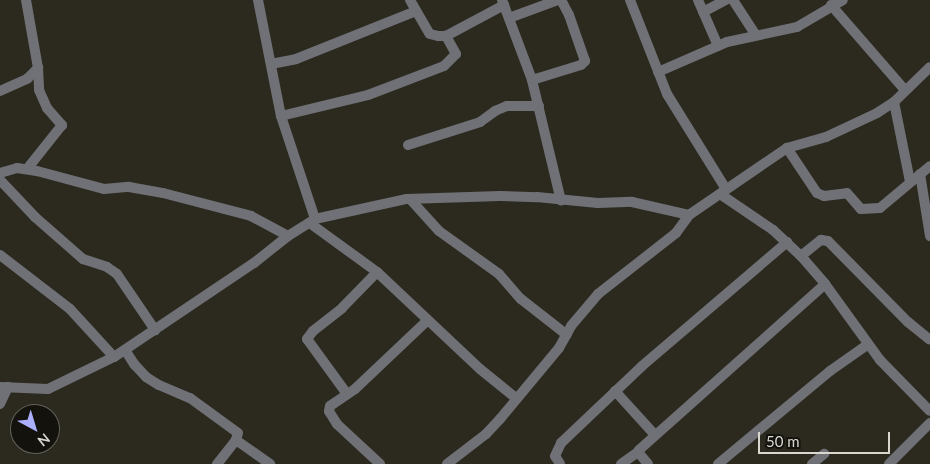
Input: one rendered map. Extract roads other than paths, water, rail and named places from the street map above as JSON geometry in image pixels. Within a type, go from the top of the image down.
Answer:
[{"type":"street","points":[[26,0],[38,68],[39,90],[43,102],[62,125],[27,169]]},
{"type":"street","points":[[258,0],[281,116],[313,221],[377,272],[427,321],[480,369],[516,398]]},
{"type":"street","points":[[410,0],[430,34],[446,36],[503,3],[532,80],[562,201]]},
{"type":"street","points":[[509,18],[560,0],[570,15],[584,62],[581,65],[532,80]]},
{"type":"street","points":[[630,0],[667,94],[723,191],[787,242],[801,256],[825,284],[867,345],[930,411]]},
{"type":"street","points":[[698,0],[718,46]]},
{"type":"street","points":[[703,12],[726,0]]},
{"type":"street","points":[[733,0],[755,34]]},
{"type":"street","points":[[658,72],[718,46],[755,34],[797,27],[838,2],[905,90]]},
{"type":"street","points":[[271,64],[296,59],[416,10]]},
{"type":"street","points":[[281,116],[368,94],[444,66],[456,54],[446,36]]},
{"type":"street","points":[[447,464],[486,434],[558,348],[571,326],[598,294],[676,233],[689,215],[787,148],[826,137],[865,120],[894,102],[930,67]]},
{"type":"street","points":[[0,91],[27,80],[38,68]]},
{"type":"street","points":[[894,102],[910,181]]},
{"type":"street","points":[[408,144],[480,122],[495,111],[507,106],[539,106]]},
{"type":"street","points":[[787,148],[817,193],[824,196],[847,193],[861,209],[880,208],[892,200],[910,181],[930,166]]},
{"type":"street","points":[[0,172],[16,168],[27,169],[104,189],[129,187],[163,193],[252,216],[288,236]]},
{"type":"street","points":[[920,174],[930,236]]},
{"type":"street","points":[[0,180],[35,217],[83,259],[107,267],[117,274],[155,330]]},
{"type":"street","points":[[0,404],[4,387],[48,390],[114,357],[254,263],[288,236],[313,221],[410,199],[500,196],[537,197],[562,201],[632,202],[689,215]]},
{"type":"street","points":[[410,199],[439,231],[499,274],[521,299],[536,308],[567,334]]},
{"type":"street","points":[[801,256],[821,240],[828,241],[908,322],[930,340]]},
{"type":"street","points":[[560,464],[555,456],[561,443],[615,391],[787,242]]},
{"type":"street","points":[[0,255],[70,309],[114,357]]},
{"type":"street","points":[[347,394],[307,339],[313,331],[342,308],[377,272]]},
{"type":"street","points":[[621,464],[638,452],[654,434],[825,284]]},
{"type":"street","points":[[380,464],[337,424],[329,411],[330,406],[347,394],[427,321]]},
{"type":"street","points":[[718,464],[830,372],[867,345]]},
{"type":"street","points":[[125,350],[146,377],[159,385],[190,398],[238,433],[236,440],[217,464]]},
{"type":"street","points":[[615,391],[654,434]]},
{"type":"street","points":[[889,464],[930,423]]},
{"type":"street","points":[[236,440],[270,464]]},
{"type":"street","points":[[638,452],[648,464]]},
{"type":"street","points":[[812,464],[824,454]]}]
